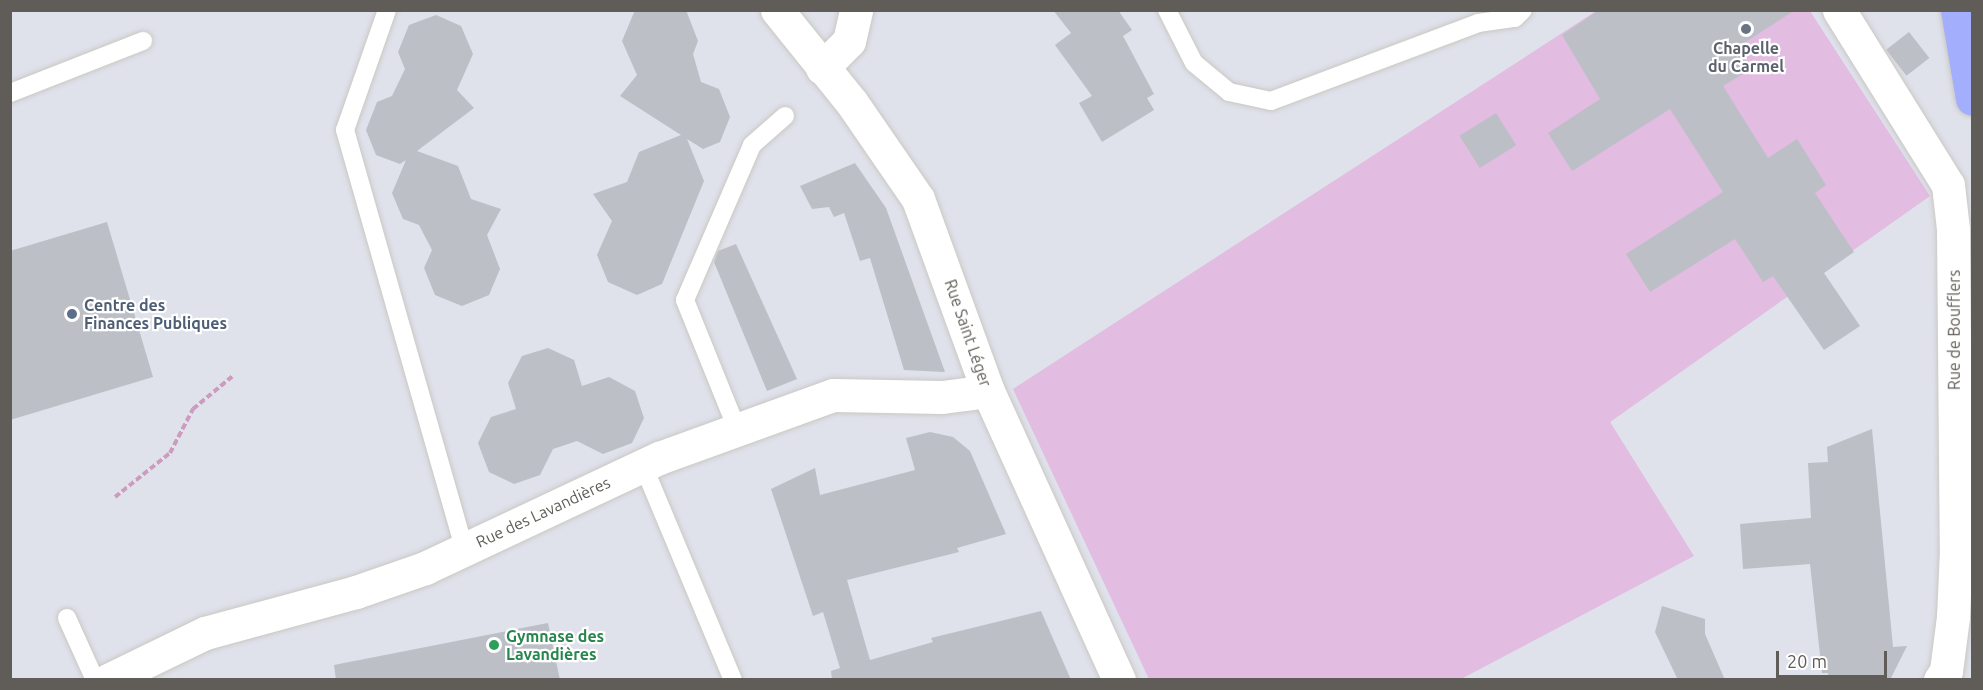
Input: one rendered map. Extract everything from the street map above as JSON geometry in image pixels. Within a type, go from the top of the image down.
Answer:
[{"type":"main road","points":[[1957,10],[1972,99]]},
{"type":"street","name":"Rue Saint Léger","points":[[777,10],[918,199],[988,391],[1119,680]]},
{"type":"street","points":[[822,68],[849,41],[856,10]]},
{"type":"street","name":"Rue de Boufflers","points":[[1839,10],[1948,185],[1953,229],[1956,549],[1953,617],[1946,671],[1940,680]]},
{"type":"street","name":"Rue des Lavandières","points":[[108,680],[205,633],[356,592],[464,549],[643,465],[833,395],[942,397],[988,391]]},
{"type":"lane","points":[[387,10],[345,130],[464,549]]},
{"type":"lane","points":[[1167,10],[1194,63],[1229,92],[1271,101],[1478,23],[1515,18],[1523,10]]},
{"type":"lane","points":[[10,93],[143,41]]},
{"type":"lane","points":[[737,429],[685,300],[752,145],[785,116]]},
{"type":"lane","points":[[643,465],[734,680]]},
{"type":"lane","points":[[67,618],[95,680]]},
{"type":"path","points":[[115,496],[170,453],[193,409],[234,375]]},
{"type":"shaded area","points":[[1596,11],[1810,11],[1930,196],[1610,422],[1694,556],[1461,679],[1149,679],[1013,389]]},
{"type":"building","points":[[635,10],[686,10],[698,41],[693,54],[701,82],[719,89],[730,117],[720,142],[703,149],[687,139],[704,181],[662,284],[637,295],[608,282],[597,255],[612,221],[593,194],[627,182],[639,152],[681,135],[620,96],[637,75],[622,41]]},
{"type":"building","points":[[1053,10],[1118,10],[1132,30],[1123,36],[1154,94],[1147,98],[1154,110],[1102,142],[1079,103],[1092,96],[1055,45],[1071,33]]},
{"type":"building","points":[[1599,10],[1795,10],[1738,47],[1751,69],[1723,86],[1768,158],[1797,139],[1826,185],[1815,193],[1854,252],[1824,273],[1860,326],[1824,350],[1773,276],[1763,282],[1735,239],[1650,292],[1626,254],[1723,192],[1670,109],[1572,171],[1548,133],[1600,99],[1562,35]]},
{"type":"building","points":[[436,15],[461,26],[473,54],[457,90],[474,108],[417,151],[458,166],[471,199],[501,209],[487,235],[500,269],[489,295],[462,306],[435,295],[424,268],[432,250],[419,225],[403,219],[392,193],[406,160],[400,164],[376,155],[366,130],[377,102],[392,96],[405,69],[398,52],[409,25]]},
{"type":"building","points":[[1909,32],[1929,58],[1906,76],[1886,50]]},
{"type":"building","points":[[1496,113],[1516,145],[1480,168],[1460,136]]},
{"type":"building","points":[[855,163],[886,208],[945,372],[904,370],[870,258],[860,261],[844,213],[834,217],[829,207],[812,209],[800,186]]},
{"type":"building","name":"Centre des Finances Publiques","points":[[107,222],[153,377],[10,420],[10,251]]},
{"type":"building","points":[[736,244],[797,379],[767,391],[714,262],[718,251]]},
{"type":"building","points":[[548,348],[574,360],[582,386],[609,377],[635,391],[644,418],[632,443],[603,454],[577,441],[553,449],[540,475],[514,484],[489,472],[478,443],[491,417],[516,409],[508,383],[522,356]]},
{"type":"building","points":[[1872,429],[1893,647],[1907,646],[1890,680],[1829,680],[1828,673],[1822,673],[1810,564],[1743,569],[1740,524],[1811,518],[1808,463],[1828,462],[1827,447]]},
{"type":"building","points":[[930,432],[953,437],[970,451],[1006,534],[957,548],[959,552],[847,580],[870,660],[933,642],[931,638],[1041,611],[1071,680],[832,680],[831,671],[840,668],[823,612],[813,616],[771,489],[815,468],[820,495],[915,470],[906,438]]},
{"type":"building","points":[[1662,606],[1705,619],[1705,634],[1725,680],[1678,680],[1655,632]]},
{"type":"building","name":"Gymnase des Lavandières","points":[[548,623],[560,680],[336,680],[334,665]]},
{"type":"place","name":"Chapelle du Carmel","points":[[1746,29]]},
{"type":"place","name":"Centre des Finances Publiques","points":[[72,314]]},
{"type":"place","name":"Gymnase des Lavandières","points":[[494,645]]}]
